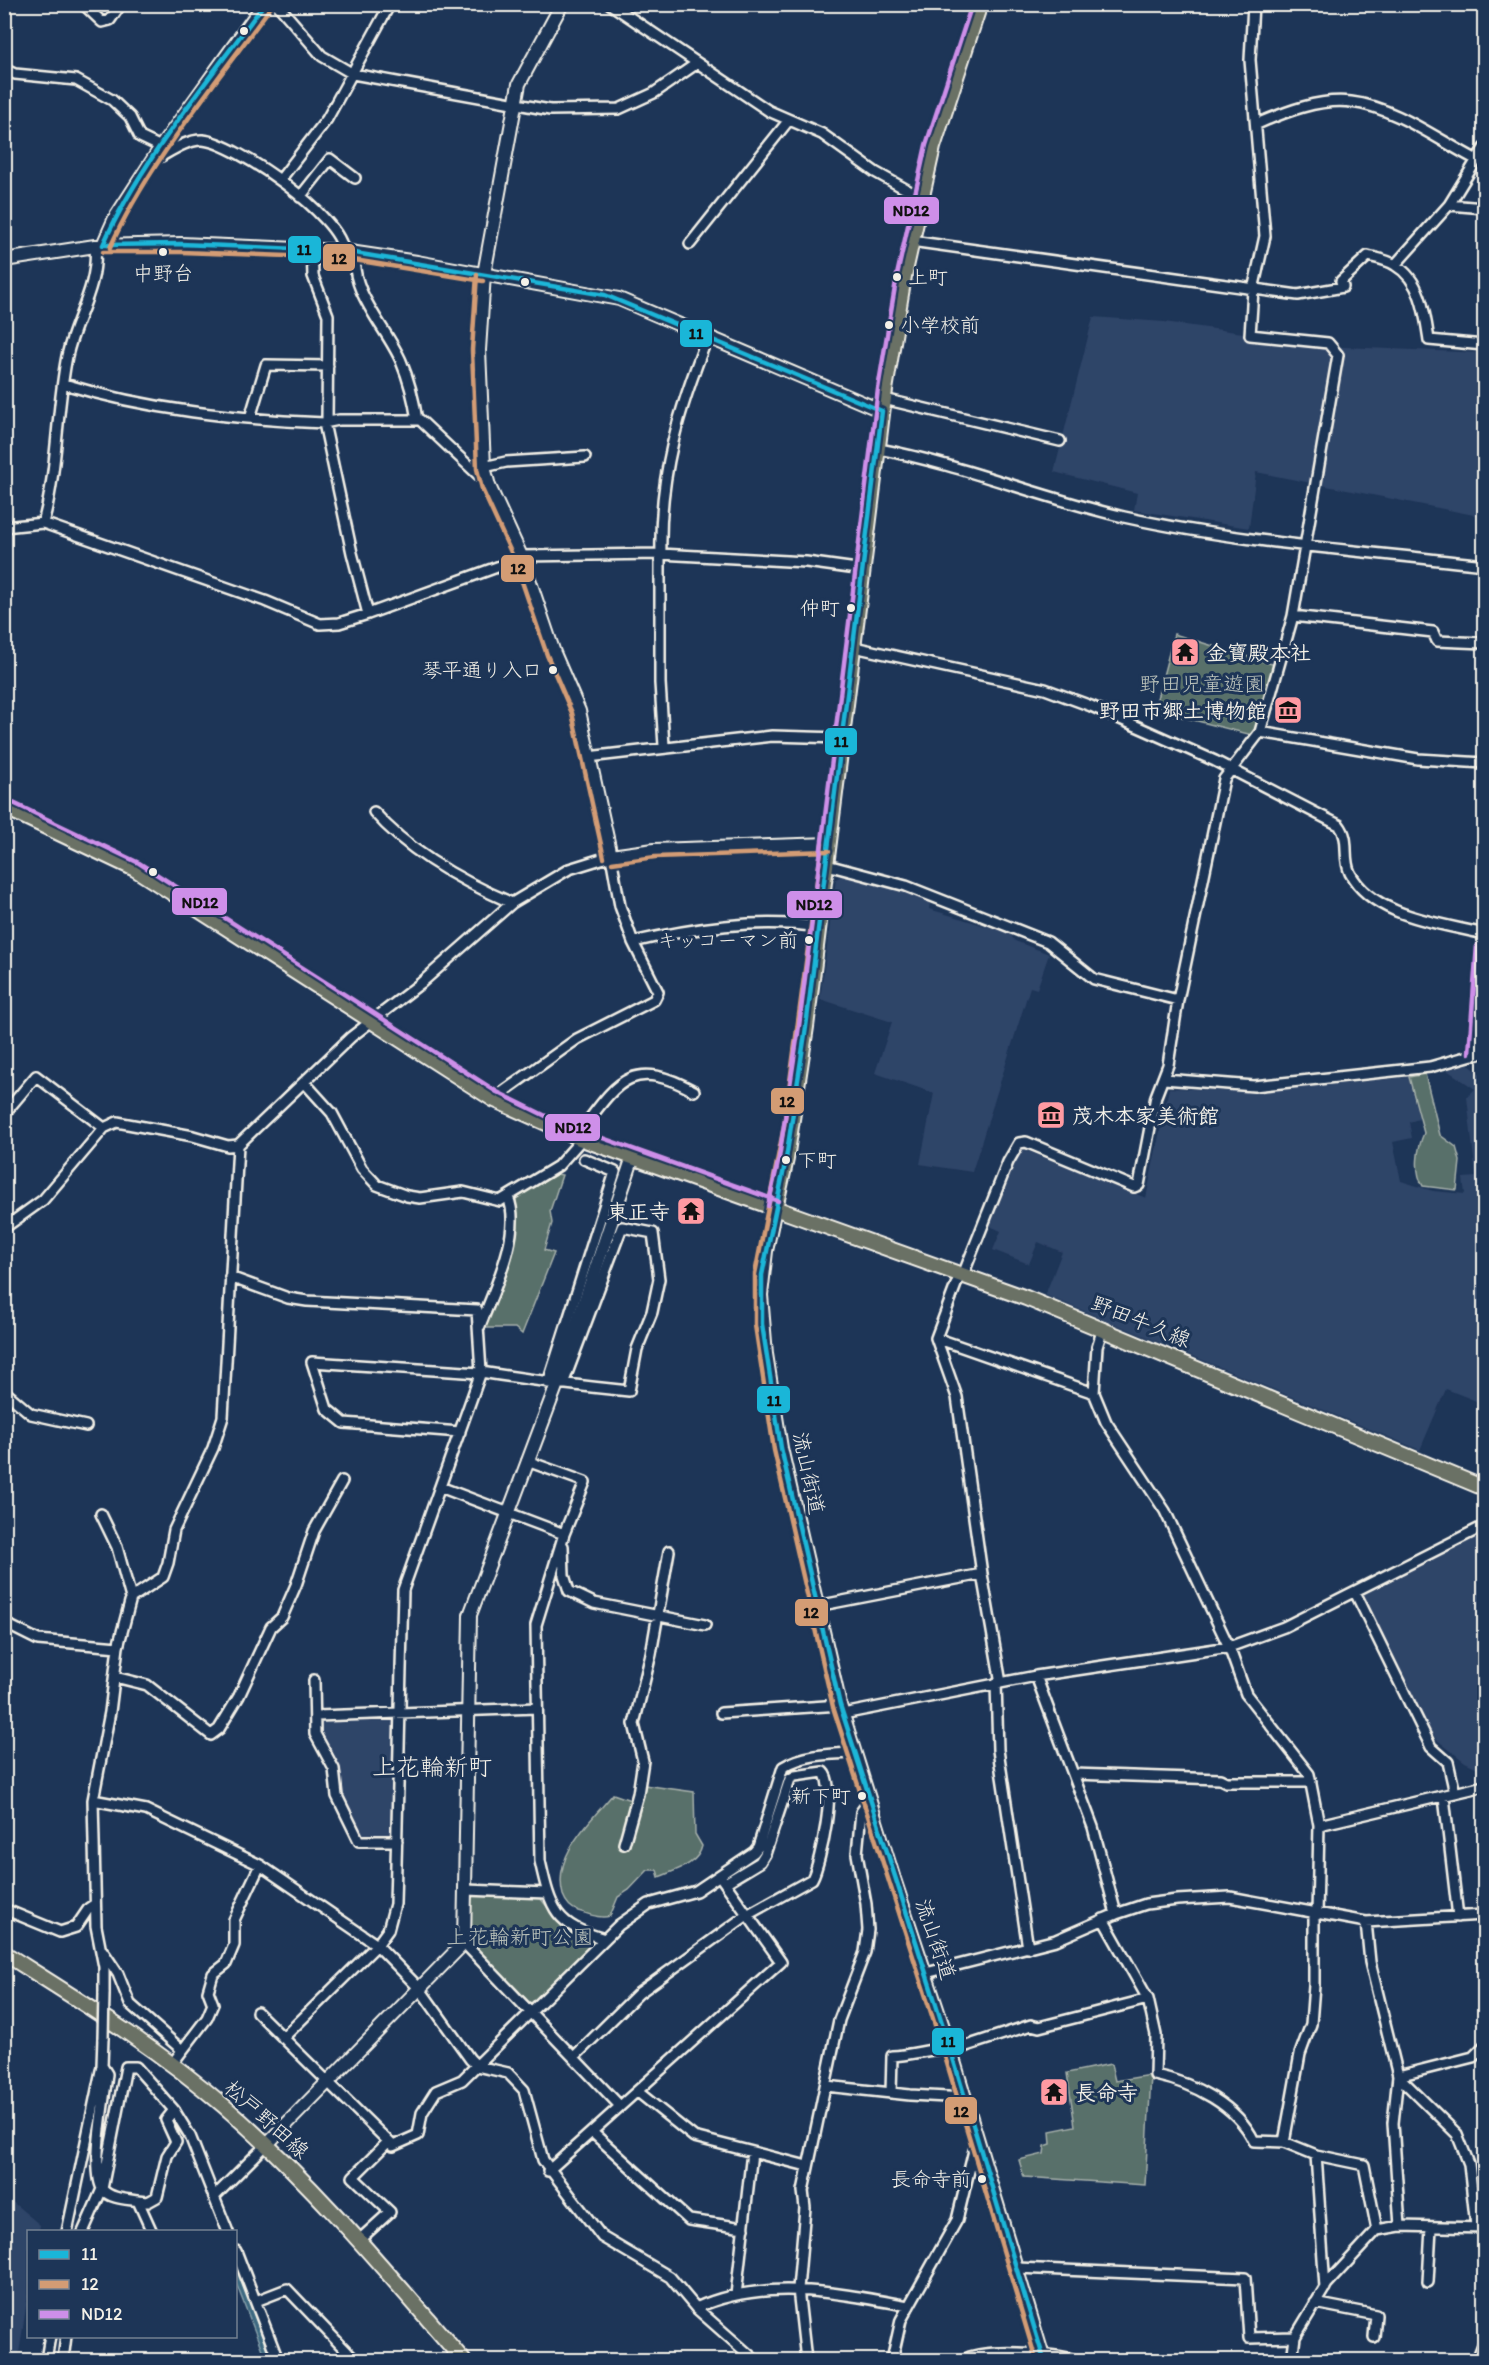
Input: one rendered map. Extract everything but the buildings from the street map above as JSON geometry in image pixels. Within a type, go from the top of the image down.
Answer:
[{"type":"main road","name":"流山街道","points":[[775,1208],[791,1127],[819,927],[883,405],[920,197],[980,4]]},
{"type":"main road","name":"野田牛久線","points":[[4,807],[135,869],[493,1099],[579,1138],[961,1274],[1103,1328],[1485,1488]]},
{"type":"main road","name":"松戸野田線","points":[[4,1953],[172,2064],[267,2144],[358,2241],[463,2361]]},
{"type":"street","points":[[83,4],[102,22],[110,20],[121,4]]},
{"type":"street","points":[[43,523],[60,431],[67,354],[90,292],[99,246],[161,147],[264,4]]},
{"type":"street","points":[[277,4],[322,56],[353,74],[550,110],[619,109],[654,93],[696,64]]},
{"type":"street","points":[[280,180],[327,119],[390,4]]},
{"type":"street","points":[[493,1099],[577,1039],[654,1000],[658,992],[633,942],[620,906],[579,711],[554,653],[521,557],[489,486],[484,466],[479,349],[484,274],[513,103],[524,72],[562,4]]},
{"type":"street","points":[[610,4],[769,111],[822,134],[875,172],[920,197]]},
{"type":"street","points":[[1028,1948],[998,1750],[998,1683],[957,1397],[936,1338],[1008,1162],[1019,1143],[1026,1142],[1134,1188],[1139,1185],[1156,1096],[1164,1080],[1178,1000],[1224,779],[1232,772],[1260,732],[1293,616],[1338,355],[1328,343],[1250,335],[1253,290],[1265,236],[1250,60],[1253,4]]},
{"type":"street","points":[[4,69],[15,74],[75,80],[112,100],[130,117],[140,137],[161,147]]},
{"type":"street","points":[[1257,124],[1290,110],[1349,102],[1382,109],[1477,160]]},
{"type":"street","points":[[690,244],[789,120]]},
{"type":"street","points":[[151,162],[193,141],[204,140],[243,154],[280,180],[334,228],[343,243],[343,251]]},
{"type":"street","points":[[1395,265],[1449,205],[1485,148]]},
{"type":"street","points":[[300,197],[330,159],[355,178]]},
{"type":"street","points":[[1449,205],[1485,208]]},
{"type":"street","points":[[911,241],[1298,295],[1343,287],[1341,281],[1368,255],[1395,265],[1417,289],[1423,305],[1429,340],[1485,345]]},
{"type":"street","points":[[4,260],[99,246],[181,244],[343,251],[484,274],[619,299],[883,405],[1060,441]]},
{"type":"street","points":[[312,249],[313,276],[328,315],[326,422],[347,530],[368,614]]},
{"type":"street","points":[[356,253],[354,270],[372,310],[402,362],[417,420],[438,436],[489,486]]},
{"type":"street","points":[[664,747],[660,683],[660,524],[672,438],[708,336]]},
{"type":"street","points":[[250,418],[266,365],[328,366]]},
{"type":"street","points":[[64,384],[161,409],[250,418],[326,422],[417,420]]},
{"type":"street","points":[[879,449],[933,460],[1053,498],[1124,516],[1200,531],[1485,565]]},
{"type":"street","points":[[484,466],[506,462],[585,457]]},
{"type":"street","points":[[4,527],[43,523],[265,601],[318,626],[339,623],[368,614],[521,557],[660,554],[806,562],[864,570]]},
{"type":"street","points":[[1293,616],[1433,632],[1437,641],[1485,643]]},
{"type":"street","points":[[854,647],[1045,689],[1091,706],[1215,761],[1232,772],[1339,825],[1347,842],[1348,870],[1357,886],[1379,901],[1398,912],[1485,934]]},
{"type":"street","points":[[1260,732],[1418,759],[1485,763]]},
{"type":"street","points":[[588,757],[772,736],[841,738]]},
{"type":"street","points":[[374,812],[412,847],[492,895],[512,903]]},
{"type":"street","points":[[4,1228],[49,1194],[104,1128],[117,1122],[193,1136],[228,1146],[238,1145],[351,1037],[421,984],[512,903],[569,869],[611,856],[654,850],[829,844]]},
{"type":"street","points":[[827,865],[906,886],[1048,942],[1094,978],[1178,1000]]},
{"type":"street","points":[[633,942],[689,928],[789,923],[819,927]]},
{"type":"street","points":[[1164,1080],[1254,1086],[1430,1066],[1480,1052],[1485,945]]},
{"type":"street","points":[[304,1082],[332,1113],[362,1169],[382,1188],[395,1194],[420,1198],[459,1192],[492,1201],[508,1197],[558,1166],[620,1083],[643,1073],[670,1078],[694,1091]]},
{"type":"street","points":[[4,1114],[36,1076],[104,1128]]},
{"type":"street","points":[[131,1598],[163,1577],[174,1530],[220,1430],[226,1372],[238,1145]]},
{"type":"street","points":[[214,2196],[464,1943],[470,1615],[556,1384],[633,1157]]},
{"type":"street","points":[[556,1384],[615,1172],[584,1159]]},
{"type":"street","points":[[479,1328],[512,1239],[512,1208],[508,1197]]},
{"type":"street","name":"流山街道","points":[[775,1208],[762,1275],[762,1324],[781,1448],[817,1606],[854,1753],[978,2138],[1043,2357]]},
{"type":"street","points":[[460,1432],[344,1423],[327,1408],[312,1362],[481,1373],[556,1384],[629,1391],[637,1349],[652,1312],[659,1279],[653,1233],[622,1227],[556,1384]]},
{"type":"street","points":[[230,1277],[288,1298],[307,1301],[477,1311],[479,1328],[481,1373],[403,1590],[395,1904],[388,1930],[377,1945],[283,2038]]},
{"type":"street","points":[[1103,1328],[1097,1347],[1094,1393],[1106,1422],[1165,1511],[1229,1647],[1252,1705],[1280,1736],[1309,1774],[1311,1782],[1319,1825],[1314,1985],[1311,2024],[1300,2054],[1284,2142]]},
{"type":"street","points":[[936,1338],[1094,1393]]},
{"type":"street","points":[[4,1391],[32,1414],[86,1426]]},
{"type":"street","points":[[527,1461],[585,1482],[563,1538],[536,1624],[540,1861],[547,1893],[560,1915],[572,1928],[605,1939]]},
{"type":"street","points":[[115,1677],[147,1685],[211,1735],[219,1730],[239,1696],[265,1636],[282,1617],[296,1585],[314,1531],[342,1481]]},
{"type":"street","points":[[440,1486],[563,1538]]},
{"type":"street","points":[[68,2230],[102,2066],[104,1967],[99,1945],[95,1904],[93,1800],[115,1677],[118,1647],[131,1598],[117,1547],[101,1514]]},
{"type":"street","points":[[721,1713],[842,1709],[1036,1676],[1229,1647],[1284,1627],[1485,1526]]},
{"type":"street","points":[[563,1538],[564,1575],[569,1591],[594,1603],[705,1625]]},
{"type":"street","points":[[624,1844],[638,1794],[643,1761],[634,1724],[650,1661],[669,1551]]},
{"type":"street","points":[[817,1606],[981,1574]]},
{"type":"street","points":[[1354,1592],[1431,1747],[1448,1762],[1455,1793]]},
{"type":"street","points":[[4,1623],[38,1640],[118,1647]]},
{"type":"street","points":[[1036,1676],[1093,1827],[1116,1914]]},
{"type":"street","points":[[314,1680],[317,1716],[315,1734],[334,1769],[337,1796],[359,1841],[397,1841]]},
{"type":"street","points":[[317,1716],[537,1708]]},
{"type":"street","points":[[722,1880],[758,1847],[783,1767],[793,1761],[810,1757],[854,1753]]},
{"type":"street","points":[[257,2012],[393,2146],[418,2135],[422,2114],[435,2091],[462,2080],[619,1925],[649,1904],[696,1891],[759,1862],[765,1854],[790,1779],[823,1772],[826,1774],[830,1782],[827,1815],[817,1870],[812,1879],[747,1915],[639,1993],[574,2057]]},
{"type":"street","points":[[1073,1774],[1126,1774],[1220,1779],[1226,1782],[1311,1782]]},
{"type":"street","points":[[1319,1825],[1485,1786]]},
{"type":"street","points":[[1444,1797],[1458,1917]]},
{"type":"street","points":[[93,1800],[146,1810],[260,1865],[377,1945],[420,1989],[477,2066],[508,2073],[524,2090],[539,2150],[549,2171],[602,2237],[670,2277],[696,2308],[755,2361]]},
{"type":"street","points":[[806,2361],[798,2289],[805,2208],[803,2191],[839,2020],[866,1952],[868,1930],[866,1904],[856,1854],[861,1812],[869,1801]]},
{"type":"street","points":[[172,2064],[207,2018],[213,2004],[208,1991],[213,1974],[226,1964],[234,1945],[234,1920],[260,1865]]},
{"type":"street","points":[[549,2171],[781,1962],[722,1880]]},
{"type":"street","points":[[466,1890],[547,1893]]},
{"type":"street","points":[[926,1973],[1056,1940],[1103,1919],[1146,1904],[1230,1898],[1315,1915],[1366,1922],[1485,1915]]},
{"type":"street","points":[[4,1909],[60,1932],[76,1928],[89,1908],[95,1904]]},
{"type":"street","points":[[1103,1919],[1149,1999],[1156,2035],[1155,2074],[1176,2079],[1221,2103],[1247,2127],[1254,2141],[1284,2142],[1316,2155],[1364,2165],[1377,2230]]},
{"type":"street","points":[[1366,1922],[1370,1962],[1398,2076],[1393,2123],[1400,2226]]},
{"type":"street","points":[[464,1943],[620,2106]]},
{"type":"street","points":[[99,1945],[118,1974],[130,2004],[182,2050]]},
{"type":"street","points":[[891,2093],[892,2056],[919,2055],[927,2049],[950,2049],[1031,2025],[1039,2027],[1149,1999]]},
{"type":"street","points":[[1398,2076],[1473,2057],[1485,2046]]},
{"type":"street","points":[[102,2066],[107,2074],[97,2169],[102,2189],[111,2196],[148,2202],[157,2197],[167,2156],[176,2142],[166,2121],[174,2110]]},
{"type":"street","points":[[84,2230],[102,2189],[126,2067],[136,2067],[174,2110],[190,2136],[227,2230]]},
{"type":"street","points":[[1292,2361],[1295,2337],[1315,2303],[1325,2288],[1377,2230],[1400,2226],[1480,2227],[1469,2164],[1457,2134],[1398,2076]]},
{"type":"street","points":[[826,2086],[965,2098]]},
{"type":"street","points":[[638,2092],[694,2137],[807,2166]]},
{"type":"street","points":[[592,2132],[689,2220],[744,2228]]},
{"type":"street","points":[[892,2361],[901,2320],[957,2220],[978,2138]]},
{"type":"street","points":[[358,2241],[390,2212],[353,2177],[388,2142]]},
{"type":"street","points":[[736,2295],[752,2152]]},
{"type":"street","points":[[1316,2155],[1325,2288]]},
{"type":"street","points":[[138,2201],[151,2230]]},
{"type":"street","points":[[1428,2282],[1431,2228]]},
{"type":"street","points":[[237,2254],[278,2361]]},
{"type":"street","points":[[1017,2268],[1245,2278],[1249,2338],[1295,2337]]},
{"type":"street","points":[[256,2301],[287,2289],[355,2361]]},
{"type":"street","points":[[696,2308],[736,2295],[798,2289],[909,2306]]},
{"type":"street","points":[[1315,2303],[1376,2315],[1374,2337]]},
{"type":"street","points":[[46,2361],[50,2338]]},
{"type":"street","points":[[63,2361],[66,2338]]},
{"type":"street","points":[[1477,2361],[1480,2349],[1485,2342]]},
{"type":"street","points":[[964,2361],[984,2355],[1043,2357],[1061,2355],[1076,2361]]},
{"type":"shaded area","points":[[1093,317],[1164,322],[1343,347],[1484,353],[1484,517],[1256,472],[1249,528],[1134,510],[1137,493],[1054,472]]},
{"type":"shaded area","points":[[843,875],[930,902],[929,909],[1009,933],[1015,941],[1049,954],[1037,989],[1030,987],[972,1172],[920,1164],[934,1093],[875,1073],[892,1022],[820,999],[836,879]]},
{"type":"shaded area","points":[[1468,1064],[1484,1077],[1484,1404],[1446,1389],[1420,1450],[1045,1295],[1062,1252],[1038,1242],[1029,1264],[993,1250],[1001,1231],[990,1226],[1019,1153],[1025,1150],[1146,1198],[1169,1088],[1259,1092],[1408,1077],[1419,1119],[1409,1122],[1412,1138],[1393,1142],[1401,1181],[1433,1191],[1465,1194],[1463,1178],[1476,1177],[1467,1097],[1475,1089],[1447,1070]]},
{"type":"shaded area","points":[[1484,1533],[1484,1771],[1465,1762],[1437,1740],[1410,1702],[1361,1599],[1363,1595]]},
{"type":"shaded area","points":[[392,1719],[395,1721],[392,1832],[388,1836],[360,1835],[339,1795],[319,1734],[320,1721]]},
{"type":"shaded area","points":[[4,2195],[40,2225],[39,2230],[27,2230],[27,2301],[18,2360],[5,2360]]},
{"type":"shaded area","points":[[237,2269],[271,2360],[266,2360],[237,2286]]},
{"type":"green space","name":"野田児童遊園","points":[[1174,634],[1275,665],[1256,729],[1252,735],[1154,710]]},
{"type":"green space","points":[[1425,1074],[1440,1135],[1456,1147],[1460,1161],[1457,1190],[1423,1186],[1418,1174],[1418,1153],[1424,1133],[1409,1077]]},
{"type":"green space","points":[[557,1174],[562,1175],[550,1211],[552,1223],[544,1250],[554,1253],[522,1334],[515,1328],[485,1328],[515,1242],[516,1198]]},
{"type":"green space","points":[[644,1785],[694,1792],[695,1834],[702,1846],[700,1853],[685,1866],[659,1877],[657,1870],[648,1870],[629,1890],[618,1897],[610,1916],[598,1917],[575,1910],[564,1898],[561,1880],[563,1866],[575,1840],[613,1794],[639,1803]]},
{"type":"green space","name":"上花輪新町公園","points":[[474,1895],[540,1898],[569,1933],[593,1940],[594,1944],[534,2003],[528,2002],[471,1942],[471,1899]]},
{"type":"green space","points":[[1111,2064],[1115,2081],[1151,2075],[1145,2185],[1024,2177],[1019,2160],[1044,2154],[1045,2146],[1051,2144],[1050,2131],[1075,2126],[1067,2073]]},
{"type":"transit line","name":"11","points":[[103,245],[136,182],[156,151],[264,4]]},
{"type":"transit line","name":"ND12","points":[[768,1206],[779,1158],[799,1026],[878,389],[897,275],[926,145],[972,4]]},
{"type":"transit line","name":"12","points":[[110,248],[125,217],[163,155],[270,8]]},
{"type":"transit line","name":"11","points":[[103,245],[181,244],[343,251],[605,295],[882,411]]},
{"type":"transit line","name":"12","points":[[103,252],[181,252],[342,258],[483,281]]},
{"type":"transit line","name":"12","points":[[477,274],[472,350],[477,469],[482,489],[515,561],[547,655],[572,713],[604,858]]},
{"type":"transit line","name":"11","points":[[882,411],[806,1027],[786,1159],[762,1275],[762,1324],[781,1448],[840,1705],[950,2048],[1044,2360]]},
{"type":"transit line","name":"ND12","points":[[7,800],[139,863],[497,1092],[558,1122],[778,1201]]},
{"type":"transit line","name":"12","points":[[822,843],[784,1126],[755,1274],[755,1325],[774,1450],[833,1707],[943,2050],[1036,2360]]},
{"type":"transit line","name":"12","points":[[612,863],[655,857],[829,851]]},
{"type":"transit line","name":"ND12","points":[[1469,1053],[1477,945]]},
{"type":"place","name":"中野台","points":[[163,252]]},
{"type":"place","name":"上町","points":[[897,277]]},
{"type":"place","name":"小学校前","points":[[889,325]]},
{"type":"place","name":"仲町","points":[[851,608]]},
{"type":"place","name":"金寶殿本社","points":[[1185,652]]},
{"type":"place","name":"琴平通り入口","points":[[553,670]]},
{"type":"place","name":"野田市郷土博物館","points":[[1288,710]]},
{"type":"place","name":"キッコーマン前","points":[[809,940]]},
{"type":"place","name":"茂木本家美術館","points":[[1051,1115]]},
{"type":"place","name":"下町","points":[[786,1160]]},
{"type":"place","name":"東正寺","points":[[691,1211]]},
{"type":"place","name":"新下町","points":[[862,1796]]},
{"type":"place","name":"長命寺","points":[[1054,2092]]},
{"type":"place","name":"長命寺前","points":[[982,2179]]},
{"type":"district","name":"上花輪新町","points":[[432,1766]]}]
